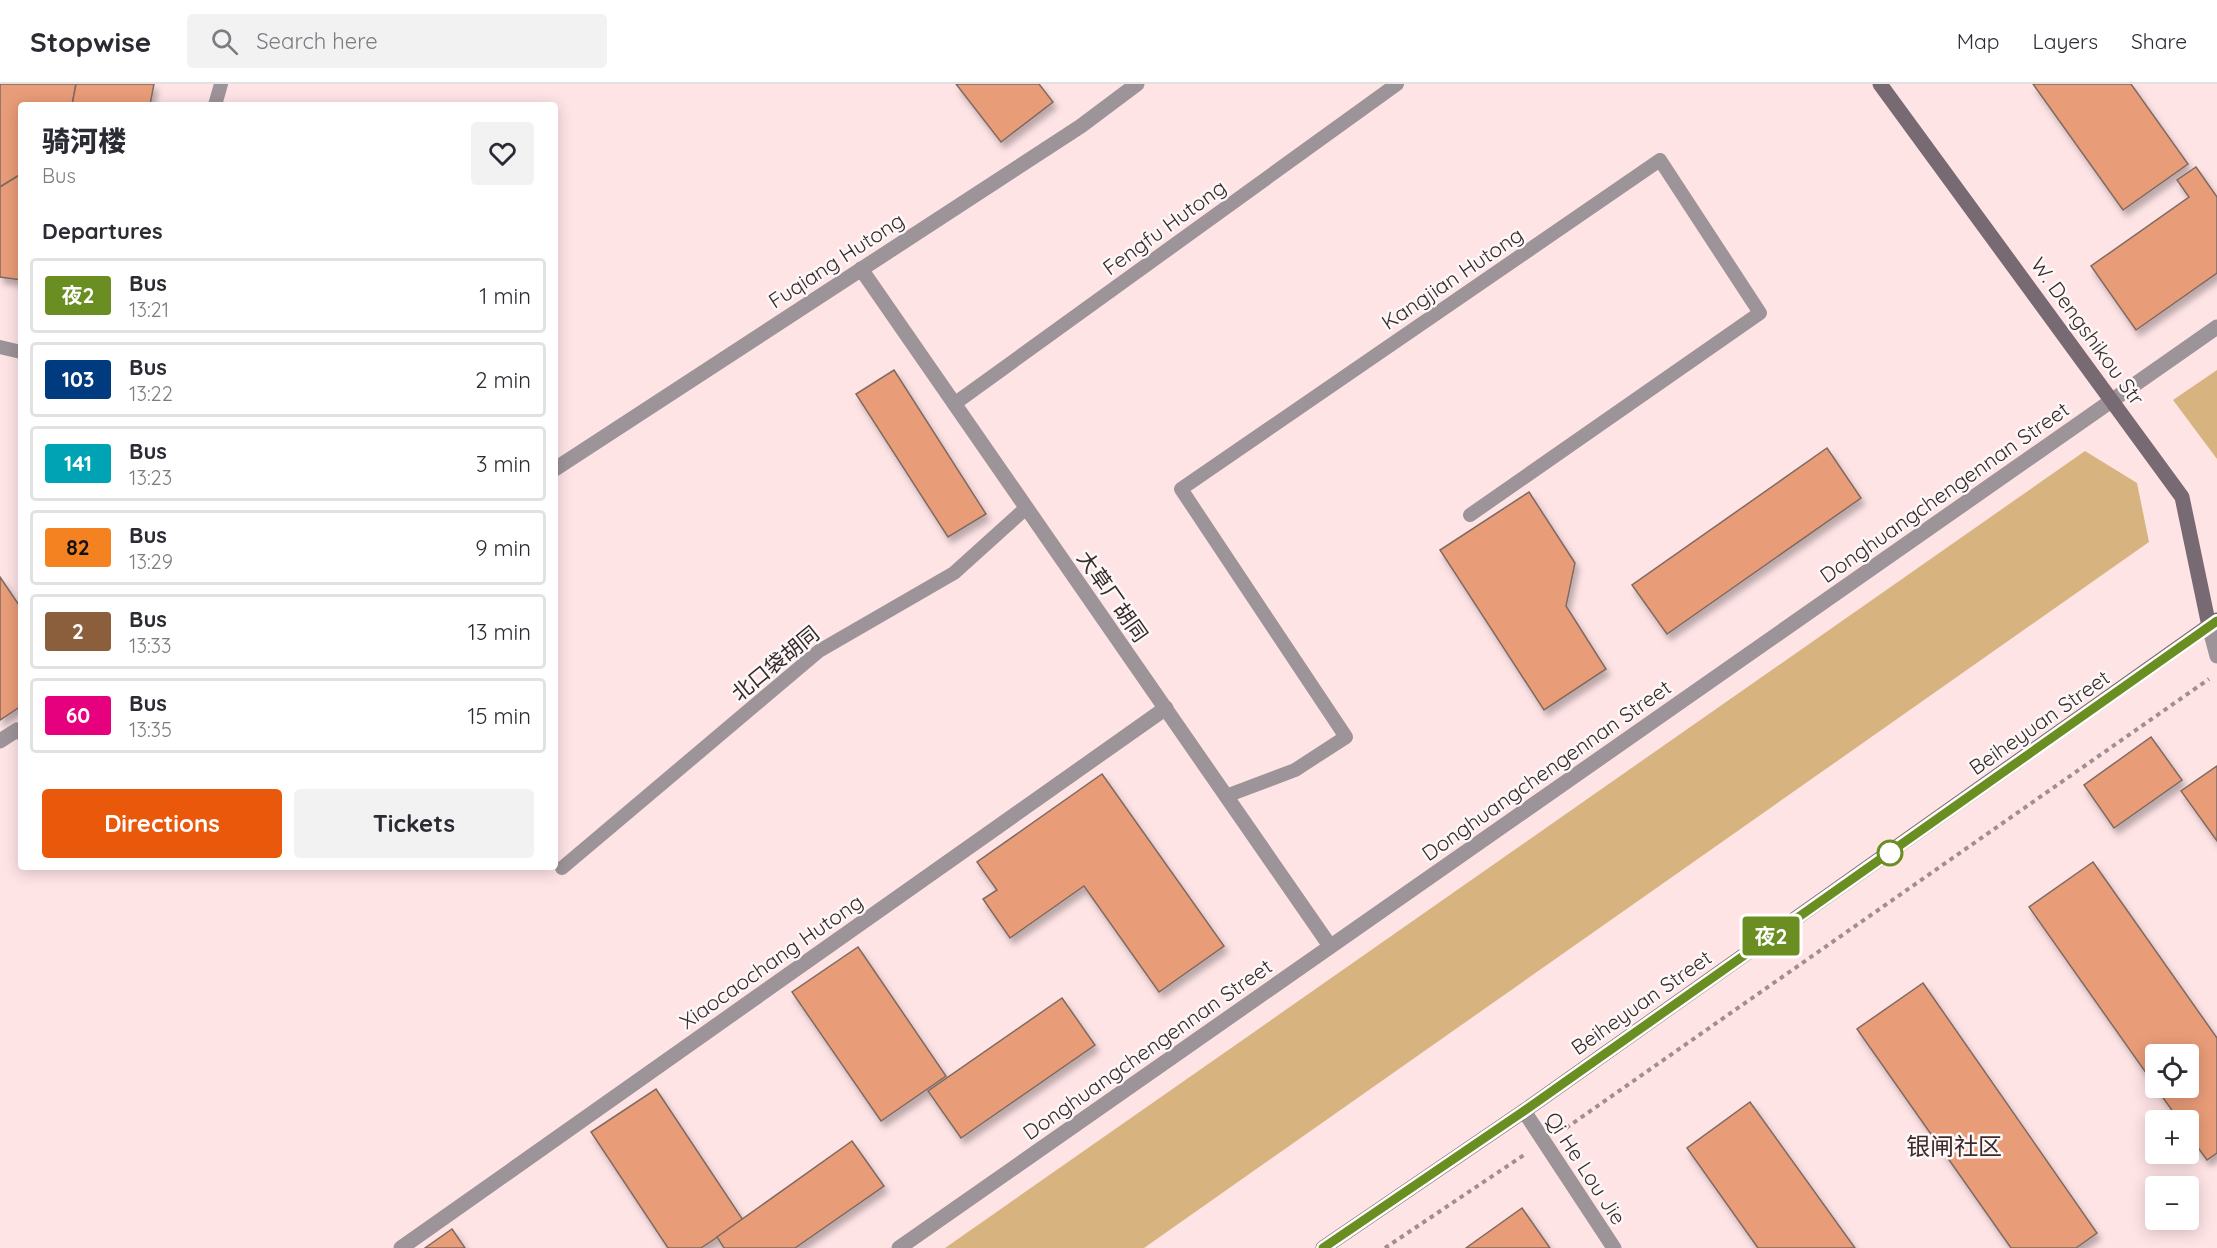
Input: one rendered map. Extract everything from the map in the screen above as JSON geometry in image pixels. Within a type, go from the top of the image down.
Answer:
[{"type":"main road","name":"W. Dengshikou Str","points":[[1880,84],[2182,497],[2213,623]]},
{"type":"main road","name":"Beiheyuan Street","points":[[1323,1248],[1524,1111],[2213,623]]},
{"type":"street","name":"Fuqiang Hutong","points":[[558,466],[1081,126],[1137,84]]},
{"type":"street","name":"大草厂胡同","points":[[861,269],[1330,946]]},
{"type":"street","name":"Donghuangchengennan Street","points":[[899,1248],[2217,327]]},
{"type":"street","points":[[2213,623],[2217,656]]},
{"type":"street","name":"Xiaocaochang Hutong","points":[[401,1248],[1166,708]]},
{"type":"street","points":[[0,741],[16,730],[18,731]]},
{"type":"street","name":"Qi He Lou Jie","points":[[1524,1111],[1614,1248]]},
{"type":"lane","points":[[216,102],[221,84]]},
{"type":"lane","name":"Fengfu Hutong","points":[[954,404],[1397,84]]},
{"type":"lane","name":"Kangjian Hutong","points":[[1226,796],[1295,770],[1346,737],[1181,489],[1660,160],[1760,314],[1470,515]]},
{"type":"lane","points":[[0,347],[18,351]]},
{"type":"lane","name":"北口袋胡同","points":[[562,868],[819,651],[954,573],[1026,508]]},
{"type":"path","points":[[1385,1248],[1498,1171],[1545,1143],[2217,673]]},
{"type":"shaded area","points":[[2217,370],[2217,459],[2173,400]]},
{"type":"shaded area","points":[[2085,451],[2137,483],[2149,542],[1144,1248],[945,1248]]},
{"type":"building","points":[[0,84],[76,84],[73,102],[18,102],[18,176],[0,187]]},
{"type":"building","points":[[76,84],[154,84],[151,102],[73,102]]},
{"type":"building","points":[[956,84],[1039,84],[1053,102],[1001,142]]},
{"type":"building","points":[[2033,84],[2131,84],[2188,164],[2123,210]]},
{"type":"building","points":[[2196,167],[2217,197],[2217,273],[2136,330],[2091,266],[2189,197],[2177,180]]},
{"type":"building","points":[[18,176],[18,280],[0,277],[0,187]]},
{"type":"building","points":[[894,370],[986,514],[948,537],[856,394]]},
{"type":"building","points":[[1827,448],[1861,498],[1667,634],[1632,585]]},
{"type":"building","points":[[1529,492],[1575,563],[1566,606],[1606,669],[1544,710],[1440,550]]},
{"type":"building","points":[[0,577],[18,604],[18,708],[0,720]]},
{"type":"building","points":[[2151,737],[2182,780],[2114,828],[2084,785]]},
{"type":"building","points":[[2217,766],[2217,841],[2181,791]]},
{"type":"building","points":[[1102,774],[1224,946],[1159,992],[1084,886],[1010,938],[983,899],[997,890],[977,862]]},
{"type":"building","points":[[2093,862],[2217,1038],[2217,1153],[2207,1160],[2199,1149],[2199,1110],[2172,1110],[2163,1098],[2199,1098],[2199,1044],[2145,1044],[2145,1071],[2029,907]]},
{"type":"building","points":[[858,947],[946,1076],[881,1121],[792,992]]},
{"type":"building","points":[[1923,983],[2097,1233],[2076,1248],[2011,1248],[1857,1029]]},
{"type":"building","points":[[1062,998],[1095,1045],[961,1138],[928,1091]]},
{"type":"building","points":[[656,1089],[743,1220],[701,1248],[668,1248],[591,1132]]},
{"type":"building","points":[[1750,1102],[1855,1248],[1758,1248],[1687,1148]]},
{"type":"building","points":[[852,1141],[884,1186],[795,1248],[724,1248],[717,1237]]},
{"type":"building","points":[[1522,1208],[1550,1248],[1466,1248]]},
{"type":"building","points":[[452,1229],[465,1248],[425,1248]]},
{"type":"bus line","name":"夜2","points":[[1323,1248],[1524,1111],[2217,621]]},
{"type":"district","name":"银闸社区","points":[[1954,1146]]}]
